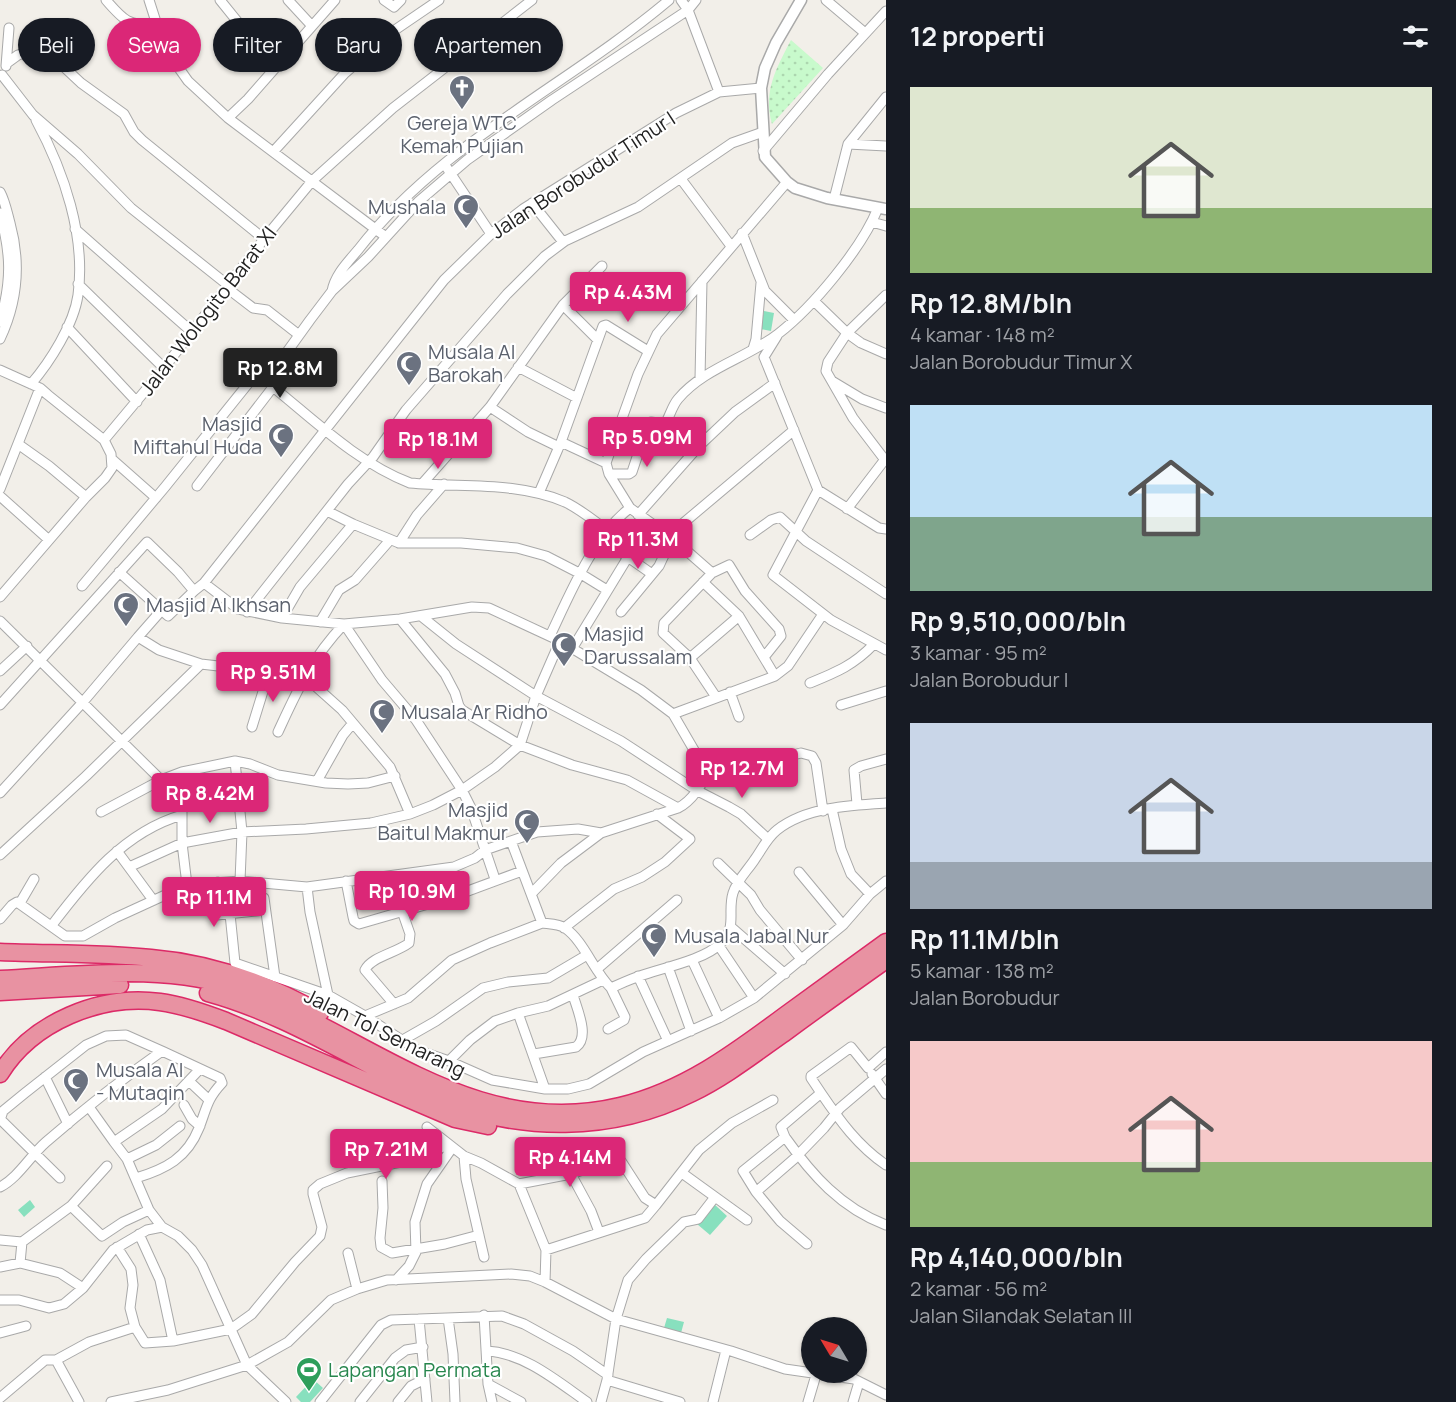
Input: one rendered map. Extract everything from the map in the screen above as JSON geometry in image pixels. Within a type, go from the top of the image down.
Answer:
[{"type":"highway","name":"Jalan Tol Semarang","points":[[0,979],[134,973],[205,981],[243,990],[296,1013],[422,1078],[484,1102],[532,1112],[573,1112],[620,1106],[682,1083],[720,1063],[886,942]]},
{"type":"highway","points":[[0,952],[152,958],[195,965],[245,979],[294,998],[374,1044],[422,1078]]},
{"type":"highway","name":"Jalan Tol Semarang","points":[[0,992],[133,984],[192,989],[239,1001],[289,1022],[437,1099],[480,1114],[532,1123],[569,1125],[624,1117],[691,1094],[728,1074],[886,960]]},
{"type":"highway","points":[[0,1074],[30,1039],[57,1021],[84,1009],[108,1003],[141,1000],[194,1010],[226,1021],[455,1119],[485,1126],[520,1129],[569,1125]]},
{"type":"street","points":[[106,0],[123,18]]},
{"type":"street","points":[[149,0],[154,18]]},
{"type":"street","points":[[220,0],[235,18]]},
{"type":"street","points":[[288,0],[312,26]]},
{"type":"street","points":[[303,36],[335,0]]},
{"type":"street","points":[[384,0],[394,7],[401,0]]},
{"type":"street","points":[[273,152],[345,73],[392,32],[439,0]]},
{"type":"street","name":"Jalan Wologito Barat XI","points":[[104,440],[137,402],[264,239],[312,182],[393,108],[532,0]]},
{"type":"street","points":[[332,291],[334,279],[375,228],[443,163],[669,0]]},
{"type":"street","points":[[681,0],[688,10],[719,93]]},
{"type":"street","points":[[197,486],[273,387],[279,363],[332,291],[418,202],[467,159],[688,10],[696,0]]},
{"type":"street","points":[[609,474],[632,472],[651,422],[665,424],[676,401],[700,379],[778,334],[814,301],[866,234],[882,208],[834,199],[795,188],[772,166],[763,151],[761,88],[765,68],[776,43],[801,0]]},
{"type":"street","points":[[826,0],[865,33]]},
{"type":"street","points":[[658,9],[664,25]]},
{"type":"street","points":[[763,151],[886,11]]},
{"type":"street","points":[[9,28],[7,63],[1,77],[33,115],[78,154],[131,208],[253,308],[267,310],[299,335]]},
{"type":"street","points":[[7,63],[18,55],[33,50],[48,52],[81,83],[124,114],[134,132],[142,140],[264,239]]},
{"type":"street","points":[[182,72],[188,81],[228,118],[386,237]]},
{"type":"street","points":[[228,118],[271,72]]},
{"type":"street","points":[[570,72],[577,83]]},
{"type":"street","name":"Jalan Borobudur Timur I","points":[[160,612],[171,615],[204,583],[444,280],[490,234],[532,203],[676,113],[719,93],[761,88]]},
{"type":"street","points":[[834,199],[848,144],[886,97]]},
{"type":"street","points":[[0,489],[18,444],[36,386],[67,327],[78,297],[79,249],[67,192],[51,147],[33,115]]},
{"type":"street","points":[[247,612],[369,462],[406,410],[507,294],[545,256],[563,242],[638,207],[732,143],[762,132]]},
{"type":"street","points":[[848,144],[886,146]]},
{"type":"street","points":[[443,163],[490,234]]},
{"type":"street","points":[[681,179],[731,246]]},
{"type":"street","points":[[712,573],[672,538],[634,511],[609,474],[606,463],[648,351],[657,334],[787,182]]},
{"type":"street","points":[[0,192],[4,198],[17,261],[14,301],[0,339]]},
{"type":"street","points":[[532,203],[563,242]]},
{"type":"street","points":[[0,213],[10,265],[6,300],[0,322]]},
{"type":"street","points":[[872,222],[886,226]]},
{"type":"street","points":[[74,228],[192,332]]},
{"type":"street","points":[[742,233],[765,291],[774,303],[794,320]]},
{"type":"street","points":[[422,484],[490,407],[563,305],[602,266]]},
{"type":"street","points":[[753,349],[756,339],[761,280]]},
{"type":"street","points":[[700,379],[702,281]]},
{"type":"street","points":[[78,284],[164,368]]},
{"type":"street","points":[[847,509],[885,459],[853,418],[826,371],[828,362],[847,333],[885,298]]},
{"type":"street","points":[[814,301],[847,333],[861,343],[886,354]]},
{"type":"street","points":[[563,305],[597,339]]},
{"type":"street","points":[[539,493],[560,445],[603,326],[606,325],[648,351]]},
{"type":"street","points":[[67,327],[137,402]]},
{"type":"street","points":[[764,357],[778,334]]},
{"type":"street","points":[[744,355],[764,357]]},
{"type":"street","points":[[764,357],[818,490],[879,528],[886,529]]},
{"type":"street","points":[[82,586],[255,375],[279,363]]},
{"type":"street","points":[[518,367],[577,398]]},
{"type":"street","points":[[0,370],[36,386],[104,440],[112,460],[112,468],[105,478],[0,597]]},
{"type":"street","points":[[828,378],[862,399],[886,408]]},
{"type":"street","points":[[550,636],[581,574],[605,535],[620,516],[634,511],[735,412],[775,383]]},
{"type":"street","points":[[273,387],[369,462],[410,483],[493,486],[539,493],[567,503],[628,557],[651,574]]},
{"type":"street","points":[[236,399],[252,412]]},
{"type":"street","points":[[490,407],[528,432],[606,463]]},
{"type":"street","points":[[621,612],[662,562],[672,538],[681,525],[794,430]]},
{"type":"street","points":[[18,444],[86,497]]},
{"type":"street","points":[[112,460],[156,498]]},
{"type":"street","points":[[320,622],[339,591],[355,580],[395,541],[444,484]]},
{"type":"street","points":[[818,490],[773,576],[823,614],[886,650]]},
{"type":"street","points":[[0,496],[49,540]]},
{"type":"street","points":[[327,511],[395,541],[517,548],[546,556],[607,590]]},
{"type":"street","points":[[750,535],[771,520],[780,517],[831,559],[886,594]]},
{"type":"street","points":[[282,618],[300,587],[353,524]]},
{"type":"street","points":[[0,705],[117,574],[148,543],[194,591]]},
{"type":"street","points":[[572,649],[628,557]]},
{"type":"street","points":[[0,793],[83,702],[160,612],[117,574],[101,564]]},
{"type":"street","points":[[717,697],[690,658],[663,633],[662,629],[664,623],[712,573],[729,565],[745,591],[779,629],[780,638],[765,656]]},
{"type":"street","points":[[703,582],[739,616],[775,676]]},
{"type":"street","points":[[204,583],[237,609],[282,618],[320,622],[344,624],[400,619],[472,607],[489,608],[560,641],[641,690],[673,714],[705,772],[687,804],[601,833],[561,863],[532,893]]},
{"type":"street","points":[[673,714],[775,676],[788,666],[823,614]]},
{"type":"street","points":[[421,616],[456,644],[536,696],[621,741],[696,790],[741,814],[768,839]]},
{"type":"street","points":[[690,658],[739,616]]},
{"type":"street","points":[[400,619],[445,674],[462,710],[520,745],[572,765],[627,780],[678,808]]},
{"type":"street","points":[[0,621],[161,780]]},
{"type":"street","points":[[278,732],[316,656],[344,624]]},
{"type":"street","points":[[344,624],[382,680],[416,720],[462,790],[471,808],[495,879]]},
{"type":"street","points":[[138,638],[159,650],[201,664],[304,676],[342,710],[395,776],[410,814]]},
{"type":"street","points":[[129,867],[182,843],[242,832],[371,823],[410,814],[462,790],[495,767],[520,745],[536,696],[560,641]]},
{"type":"street","points":[[810,682],[846,668],[859,660],[874,644]]},
{"type":"street","points":[[0,671],[27,646]]},
{"type":"street","points":[[0,855],[86,777],[201,664]]},
{"type":"street","points":[[252,728],[268,672]]},
{"type":"street","points":[[841,705],[886,691]]},
{"type":"street","points":[[730,692],[739,717]]},
{"type":"street","points":[[317,781],[343,735],[353,723]]},
{"type":"street","points":[[755,764],[801,753],[812,756],[851,874],[870,894]]},
{"type":"street","points":[[857,804],[854,770],[886,759]]},
{"type":"street","points":[[100,812],[161,780],[182,772],[236,761],[278,775],[348,784],[368,783],[395,776]]},
{"type":"street","points":[[236,761],[242,832],[240,881]]},
{"type":"street","points":[[182,772],[182,843],[187,885]]},
{"type":"street","points":[[610,988],[638,976],[692,960],[719,946],[732,928],[732,901],[738,882],[768,839],[787,823],[801,817],[857,804],[886,803]]},
{"type":"street","points":[[564,927],[614,890],[642,877],[665,862],[690,839],[657,814]]},
{"type":"street","points":[[52,925],[76,893],[134,836],[163,820],[182,815]]},
{"type":"street","points":[[0,919],[14,903],[20,903],[65,936],[83,936],[115,918],[187,885],[240,881],[307,887],[454,867],[475,858],[485,850],[537,832],[578,829],[601,833]]},
{"type":"street","points":[[511,841],[542,923]]},
{"type":"street","points":[[117,851],[153,900]]},
{"type":"street","points":[[718,863],[751,895],[760,910],[802,960]]},
{"type":"street","points":[[346,881],[352,917],[359,924],[449,898],[495,879],[522,871]]},
{"type":"street","points":[[799,872],[843,925]]},
{"type":"street","points":[[20,903],[34,879]]},
{"type":"street","points":[[230,914],[235,963],[328,995],[417,1050],[492,1080],[545,1089],[568,1089],[589,1084],[643,1052],[719,1018],[754,998],[843,925],[870,894],[886,880]]},
{"type":"street","points":[[218,882],[216,914],[265,910]]},
{"type":"street","points":[[307,887],[310,912],[328,995]]},
{"type":"street","points":[[264,898],[275,977]]},
{"type":"street","points":[[597,969],[677,900]]},
{"type":"street","points":[[394,1004],[365,970],[370,962],[391,954],[409,943],[410,934],[402,911]]},
{"type":"street","points":[[365,1016],[408,998],[452,960],[542,923],[564,927],[574,936],[610,988],[625,1017],[624,1020],[608,1029]]},
{"type":"street","points":[[732,928],[785,974]]},
{"type":"street","points":[[719,946],[754,998]]},
{"type":"street","points":[[401,1041],[436,1021],[483,988],[508,982],[548,978],[587,955]]},
{"type":"street","points":[[692,960],[719,1018]]},
{"type":"street","points":[[668,967],[691,1031]]},
{"type":"street","points":[[638,976],[668,1041]]},
{"type":"street","points":[[449,1061],[483,1028],[518,1012],[548,1006],[603,980]]},
{"type":"street","points":[[534,1054],[576,1047],[580,1044],[581,1024],[573,995]]},
{"type":"street","points":[[518,1012],[545,1089]]},
{"type":"street","points":[[60,1178],[0,1119],[3,1111],[86,1045],[106,1036],[126,1035],[219,1078],[222,1083],[208,1099],[200,1126],[191,1144],[171,1165],[135,1175]]},
{"type":"street","points":[[886,1094],[850,1047],[811,1078],[854,1139],[886,1166]]},
{"type":"street","points":[[0,1187],[10,1180],[35,1153],[114,1085],[162,1051]]},
{"type":"street","points":[[868,1068],[886,1052]]},
{"type":"street","points":[[114,1142],[162,1110],[200,1069]]},
{"type":"street","points":[[756,1192],[798,1155],[840,1108],[886,1069]]},
{"type":"street","points":[[45,1077],[68,1124]]},
{"type":"street","points":[[190,1082],[208,1099]]},
{"type":"street","points":[[821,1093],[781,1127],[785,1137],[818,1179],[839,1200],[886,1225]]},
{"type":"street","points":[[546,1250],[645,1218],[699,1149],[732,1123],[773,1100]]},
{"type":"street","points":[[184,1105],[192,1119],[200,1126]]},
{"type":"street","points":[[90,1107],[127,1159],[149,1210],[162,1227],[178,1236],[192,1250],[202,1266],[247,1365],[286,1402]]},
{"type":"street","points":[[127,1159],[156,1145],[180,1126]]},
{"type":"street","points":[[427,1127],[464,1156],[519,1184],[546,1250],[545,1282]]},
{"type":"street","points":[[785,1137],[744,1169],[743,1173],[780,1221],[807,1244]]},
{"type":"street","points":[[117,1247],[132,1276],[130,1308],[135,1327],[145,1343],[173,1341],[231,1329],[258,1307],[320,1236],[322,1227],[313,1194],[320,1184],[338,1177],[401,1162],[450,1147]]},
{"type":"street","points":[[396,1280],[409,1266],[416,1252],[415,1222],[424,1191],[450,1147]]},
{"type":"street","points":[[464,1156],[466,1179],[484,1257]]},
{"type":"street","points":[[519,1184],[570,1174],[609,1161],[621,1161],[645,1198],[656,1205]]},
{"type":"street","points":[[0,1239],[22,1242],[71,1206],[106,1166]]},
{"type":"street","points":[[682,1173],[747,1220]]},
{"type":"street","points":[[570,1174],[591,1211],[599,1232]]},
{"type":"street","points":[[382,1181],[381,1247],[392,1253],[445,1244],[479,1235]]},
{"type":"street","points":[[601,1402],[618,1311],[627,1280],[684,1222],[698,1218],[715,1197]]},
{"type":"street","points":[[71,1206],[102,1236],[123,1222],[149,1210]]},
{"type":"street","points":[[0,1300],[19,1300],[54,1308],[76,1296],[97,1268],[117,1247],[139,1234],[162,1227]]},
{"type":"street","points":[[139,1234],[160,1280],[173,1341]]},
{"type":"street","points":[[20,1263],[22,1242]]},
{"type":"street","points":[[348,1253],[357,1289]]},
{"type":"street","points":[[0,1267],[20,1263],[60,1273],[83,1288]]},
{"type":"street","points":[[111,1402],[158,1397],[247,1365],[288,1342],[331,1300],[357,1289],[387,1280],[512,1274],[530,1276],[729,1351],[785,1370],[801,1373]]},
{"type":"street","points":[[484,1315],[488,1384],[492,1402]]},
{"type":"street","points":[[325,1400],[385,1321],[484,1315],[501,1316],[524,1324],[573,1351],[607,1377],[680,1402]]},
{"type":"street","points":[[447,1318],[453,1354],[455,1402]]},
{"type":"street","points":[[419,1319],[427,1402]]},
{"type":"street","points":[[0,1332],[26,1326]]},
{"type":"street","points":[[0,1398],[45,1360],[56,1360],[89,1342],[135,1327]]},
{"type":"street","points":[[360,1402],[395,1358],[406,1350],[423,1347]]},
{"type":"street","points":[[487,1351],[501,1352],[520,1359],[539,1369],[587,1402]]},
{"type":"street","points":[[712,1402],[729,1351]]},
{"type":"street","points":[[717,1402],[729,1351]]},
{"type":"street","points":[[56,1360],[79,1402]]},
{"type":"street","points":[[398,1402],[411,1386],[425,1379]]},
{"type":"street","points":[[808,1402],[814,1383]]},
{"type":"street","points":[[853,1402],[859,1383]]},
{"type":"street","points":[[861,1383],[886,1395]]},
{"type":"street","points":[[488,1384],[521,1402]]},
{"type":"green space","points":[[791,40],[823,68],[772,124],[769,101],[772,80]]},
{"type":"green space","points":[[764,311],[774,313],[771,331],[760,329]]},
{"type":"green space","points":[[30,1200],[35,1207],[24,1217],[18,1210]]},
{"type":"green space","points":[[714,1204],[727,1216],[710,1235],[697,1224]]},
{"type":"green space","points":[[667,1318],[684,1322],[681,1333],[664,1328]]},
{"type":"green space","name":"Lapangan Permata","points":[[313,1379],[323,1388],[310,1402],[301,1402],[296,1397]]},
{"type":"place","name":"Gereja WTC Kemah Pujian","points":[[462,111]]},
{"type":"place","name":"Mushala","points":[[466,230]]},
{"type":"place","name":"Musala Al Barokah","points":[[409,387]]},
{"type":"place","name":"Masjid Miftahul Huda","points":[[281,459]]},
{"type":"place","name":"Masjid Al Ikhsan","points":[[126,628]]},
{"type":"place","name":"Masjid Darussalam","points":[[564,668]]},
{"type":"place","name":"Musala Ar Ridho","points":[[382,735]]},
{"type":"place","name":"Masjid Baitul Makmur","points":[[527,845]]},
{"type":"place","name":"Musala Jabal Nur","points":[[654,959]]},
{"type":"place","name":"Musala Al - Mutaqin","points":[[76,1104]]},
{"type":"place","name":"Lapangan Permata","points":[[309,1393]]}]
